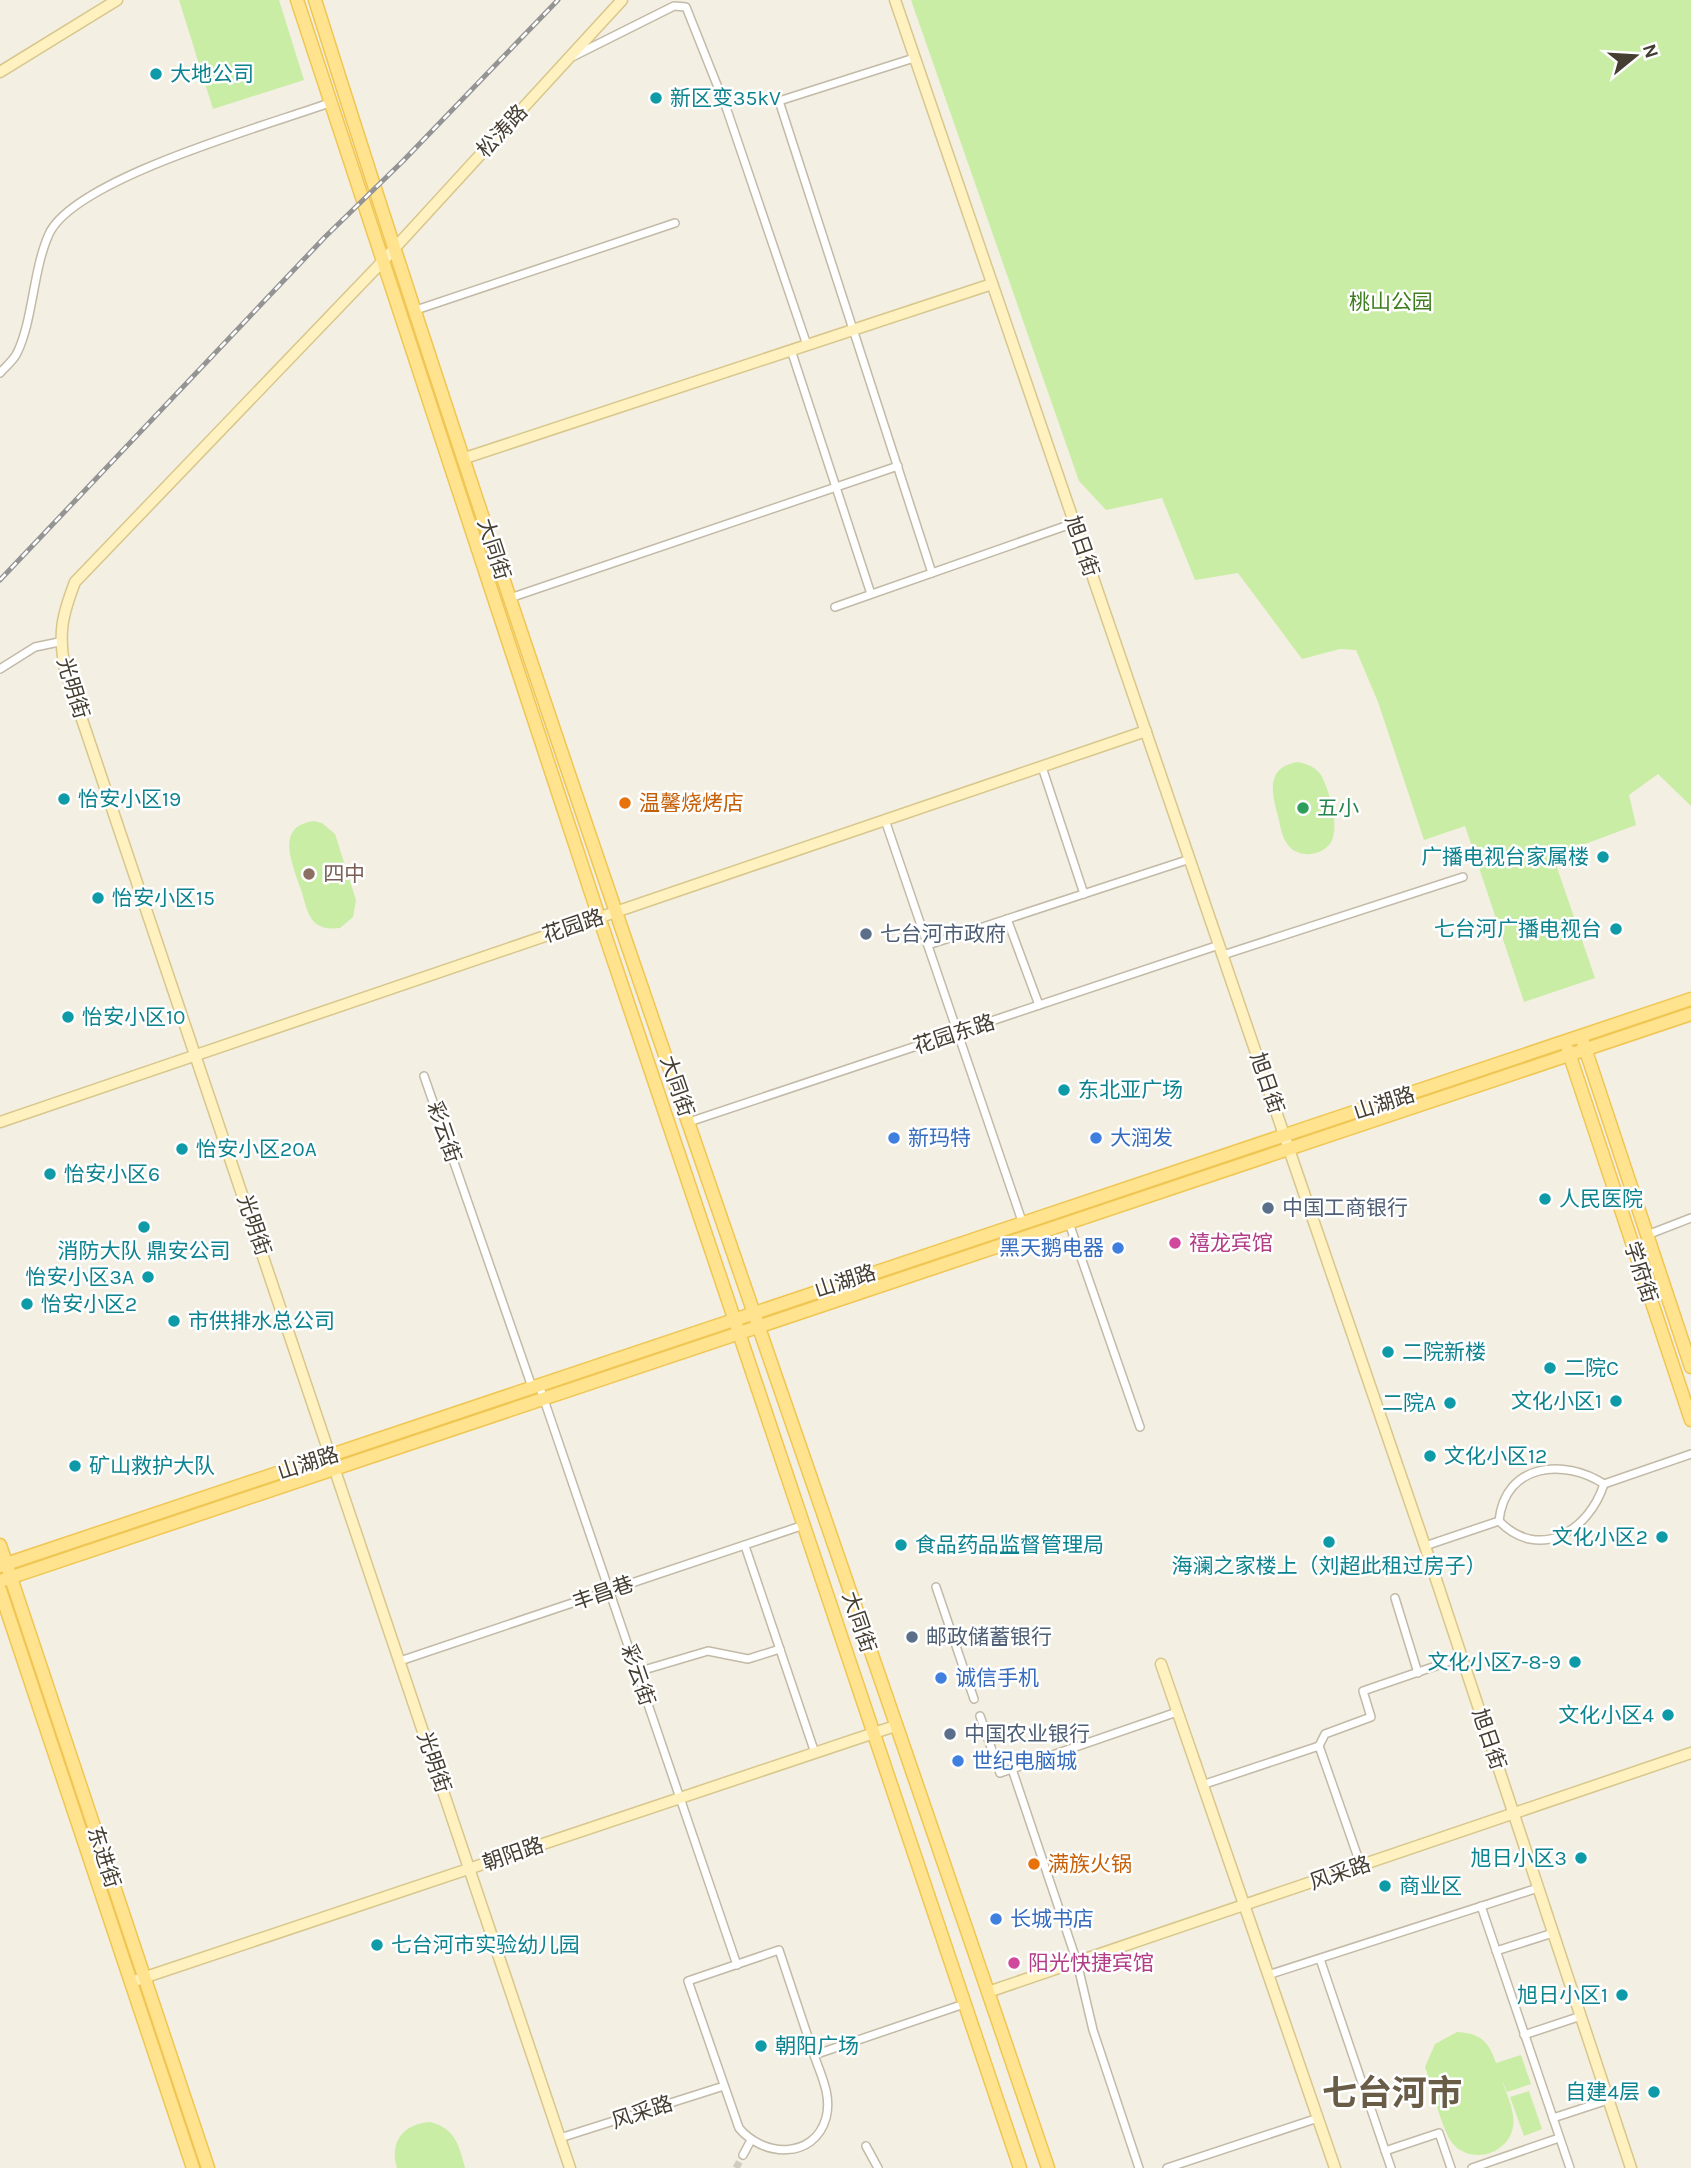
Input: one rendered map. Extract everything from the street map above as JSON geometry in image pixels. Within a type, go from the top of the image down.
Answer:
[{"type":"main road","points":[[0,72],[117,0]]},
{"type":"main road","name":"大同街","points":[[297,0],[599,917],[1020,2168]]},
{"type":"main road","name":"大同街","points":[[315,0],[510,598],[1048,2168]]},
{"type":"main road","name":"松涛路","points":[[382,262],[622,0]]},
{"type":"main road","name":"旭日街","points":[[895,0],[1425,1546],[1631,2168]]},
{"type":"main road","name":"光明街","points":[[382,262],[75,582],[63,613],[60,642],[65,669],[337,1469],[570,2168]]},
{"type":"main road","points":[[465,458],[992,285]]},
{"type":"main road","name":"花园路","points":[[0,1122],[1146,731]]},
{"type":"main road","name":"山湖路","points":[[4,1572],[337,1469],[1290,1150],[1567,1049],[1581,1037],[1691,999]]},
{"type":"main road","name":"山湖路","points":[[4,1572],[331,1456],[1022,1222],[1285,1136],[1567,1049],[1586,1050],[1691,1014]]},
{"type":"main road","name":"学府街","points":[[1581,1037],[1690,1365]]},
{"type":"main road","name":"学府街","points":[[1567,1049],[1691,1420]]},
{"type":"main road","points":[[1673,1368],[1679,1359],[1690,1365]]},
{"type":"main road","name":"东进街","points":[[0,1545],[4,1572],[208,2168]]},
{"type":"main road","name":"东进街","points":[[0,1590],[193,2168]]},
{"type":"main road","points":[[1161,1664],[1335,2168]]},
{"type":"main road","name":"朝阳路","points":[[131,1982],[895,1726]]},
{"type":"main road","name":"风采路","points":[[988,1992],[1691,1753]]},
{"type":"street","points":[[568,59],[674,6],[686,7],[727,110],[807,345]]},
{"type":"street","points":[[915,58],[779,101],[932,573]]},
{"type":"street","points":[[0,373],[17,353],[49,233],[69,210],[101,189],[181,155],[329,103]]},
{"type":"street","points":[[416,310],[675,223]]},
{"type":"street","points":[[791,350],[871,594]]},
{"type":"street","points":[[510,598],[898,466]]},
{"type":"street","points":[[835,607],[1074,523]]},
{"type":"street","points":[[0,669],[35,647],[60,642]]},
{"type":"street","points":[[1042,766],[1084,894]]},
{"type":"street","points":[[885,820],[1028,1238]]},
{"type":"street","points":[[928,945],[1190,859]]},
{"type":"street","name":"花园东路","points":[[689,1122],[1039,1005],[1463,877]]},
{"type":"street","points":[[1007,919],[1039,1005]]},
{"type":"street","name":"彩云街","points":[[424,1076],[535,1386],[544,1399],[737,1965]]},
{"type":"street","points":[[1647,1234],[1691,1218]]},
{"type":"street","points":[[1069,1223],[1140,1427]]},
{"type":"street","points":[[1604,1484],[1691,1454]]},
{"type":"street","points":[[1499,1521],[1502,1506],[1513,1488],[1527,1475],[1541,1469],[1573,1469],[1587,1473],[1604,1484]]},
{"type":"street","points":[[1499,1521],[1510,1530],[1530,1537],[1548,1539],[1563,1535],[1589,1516],[1598,1504],[1604,1484]]},
{"type":"street","points":[[1425,1546],[1499,1521]]},
{"type":"street","name":"丰昌巷","points":[[400,1661],[804,1525]]},
{"type":"street","points":[[745,1546],[815,1753]]},
{"type":"street","points":[[936,1587],[974,1699]]},
{"type":"street","points":[[1395,1598],[1419,1673]]},
{"type":"street","points":[[637,1672],[708,1651],[748,1659],[780,1649]]},
{"type":"street","points":[[1202,1784],[1319,1746],[1325,1734],[1371,1717],[1363,1691],[1462,1657]]},
{"type":"street","points":[[980,1716],[1000,1773],[1177,1712]]},
{"type":"street","points":[[1319,1746],[1361,1866]]},
{"type":"street","points":[[1012,1769],[1077,1962],[1093,2030],[1139,2168]]},
{"type":"street","points":[[1268,1975],[1538,1888]]},
{"type":"street","points":[[1480,1906],[1570,2168]]},
{"type":"street","points":[[1496,1951],[1553,1933]]},
{"type":"street","points":[[779,1950],[829,2098],[826,2119],[817,2136],[799,2148],[762,2148],[750,2142],[739,2128],[688,1981],[737,1965],[779,1950]]},
{"type":"street","points":[[1320,1959],[1391,2168]]},
{"type":"street","points":[[814,2055],[964,2004]]},
{"type":"street","points":[[1524,2035],[1580,2016]]},
{"type":"street","name":"风采路","points":[[560,2138],[724,2086]]},
{"type":"street","points":[[1553,2118],[1608,2100]]},
{"type":"street","points":[[1167,2168],[1318,2118]]},
{"type":"street","points":[[1385,2151],[1439,2133],[1451,2168]]},
{"type":"street","points":[[1475,2168],[1559,2138]]},
{"type":"street","points":[[743,2155],[750,2142]]},
{"type":"street","points":[[866,2146],[878,2168]]},
{"type":"green space","points":[[179,0],[279,0],[304,80],[213,109]]},
{"type":"green space","name":"桃山公园","points":[[911,0],[1691,0],[1691,806],[1658,774],[1629,795],[1636,825],[1553,856],[1595,978],[1524,1002],[1465,826],[1424,840],[1378,702],[1356,650],[1340,649],[1302,659],[1238,573],[1195,580],[1162,498],[1106,510],[1079,481]]},
{"type":"green space","name":"五小","points":[[1298,762],[1311,766],[1321,775],[1333,812],[1332,840],[1318,853],[1294,851],[1286,842],[1274,798],[1273,782],[1280,769]]},
{"type":"green space","points":[[314,821],[322,823],[335,834],[356,900],[353,917],[340,928],[323,927],[311,919],[291,856],[290,837],[294,830],[302,824]]},
{"type":"green space","points":[[1457,2032],[1472,2034],[1483,2040],[1496,2063],[1521,2055],[1531,2084],[1507,2092],[1502,2080],[1512,2109],[1513,2127],[1504,2144],[1488,2154],[1470,2154],[1453,2144],[1441,2118],[1425,2067],[1435,2044]]},
{"type":"green space","points":[[1529,2091],[1542,2129],[1524,2136],[1510,2097]]},
{"type":"green space","points":[[430,2122],[445,2128],[455,2139],[465,2168],[397,2168],[395,2150],[400,2136],[412,2126]]},
{"type":"tunnel","points":[[736,2168],[743,2155]]},
{"type":"railway","points":[[0,580],[325,237],[403,161],[558,0]]},
{"type":"place","name":"大地公司","points":[[156,74]]},
{"type":"place","name":"新区变35kV","points":[[656,98]]},
{"type":"place","name":"怡安小区19","points":[[64,799]]},
{"type":"place","name":"温馨烧烤店","points":[[625,803]]},
{"type":"place","name":"五小","points":[[1303,808]]},
{"type":"place","name":"广播电视台家属楼","points":[[1603,857]]},
{"type":"place","name":"四中","points":[[309,874]]},
{"type":"place","name":"怡安小区15","points":[[98,898]]},
{"type":"place","name":"七台河广播电视台","points":[[1616,929]]},
{"type":"place","name":"七台河市政府","points":[[866,934]]},
{"type":"place","name":"怡安小区10","points":[[68,1017]]},
{"type":"place","name":"东北亚广场","points":[[1064,1090]]},
{"type":"place","name":"新玛特","points":[[894,1138]]},
{"type":"place","name":"大润发","points":[[1096,1138]]},
{"type":"place","name":"怡安小区20A","points":[[182,1149]]},
{"type":"place","name":"怡安小区6","points":[[50,1174]]},
{"type":"place","name":"人民医院","points":[[1545,1199]]},
{"type":"place","name":"中国工商银行","points":[[1268,1208]]},
{"type":"place","name":"消防大队 鼎安公司","points":[[144,1227]]},
{"type":"place","name":"禧龙宾馆","points":[[1175,1243]]},
{"type":"place","name":"黑天鹅电器","points":[[1118,1248]]},
{"type":"place","name":"怡安小区3A","points":[[148,1277]]},
{"type":"place","name":"怡安小区2","points":[[27,1304]]},
{"type":"place","name":"市供排水总公司","points":[[174,1321]]},
{"type":"place","name":"二院新楼","points":[[1388,1352]]},
{"type":"place","name":"二院C","points":[[1550,1368]]},
{"type":"place","name":"文化小区1","points":[[1616,1401]]},
{"type":"place","name":"二院A","points":[[1450,1403]]},
{"type":"place","name":"文化小区12","points":[[1430,1456]]},
{"type":"place","name":"矿山救护大队","points":[[75,1466]]},
{"type":"place","name":"文化小区2","points":[[1662,1537]]},
{"type":"place","name":"海澜之家楼上（刘超此租过房子）","points":[[1329,1542]]},
{"type":"place","name":"食品药品监督管理局","points":[[901,1545]]},
{"type":"place","name":"邮政储蓄银行","points":[[912,1637]]},
{"type":"place","name":"文化小区7-8-9","points":[[1575,1662]]},
{"type":"place","name":"诚信手机","points":[[941,1678]]},
{"type":"place","name":"文化小区4","points":[[1668,1715]]},
{"type":"place","name":"中国农业银行","points":[[950,1734]]},
{"type":"place","name":"世纪电脑城","points":[[958,1761]]},
{"type":"place","name":"旭日小区3","points":[[1581,1858]]},
{"type":"place","name":"满族火锅","points":[[1034,1864]]},
{"type":"place","name":"商业区","points":[[1385,1886]]},
{"type":"place","name":"长城书店","points":[[996,1919]]},
{"type":"place","name":"七台河市实验幼儿园","points":[[377,1945]]},
{"type":"place","name":"阳光快捷宾馆","points":[[1014,1963]]},
{"type":"place","name":"旭日小区1","points":[[1622,1995]]},
{"type":"place","name":"朝阳广场","points":[[761,2046]]},
{"type":"place","name":"自建4层","points":[[1654,2092]]},
{"type":"district","name":"七台河市","points":[[1392,2093]]}]
